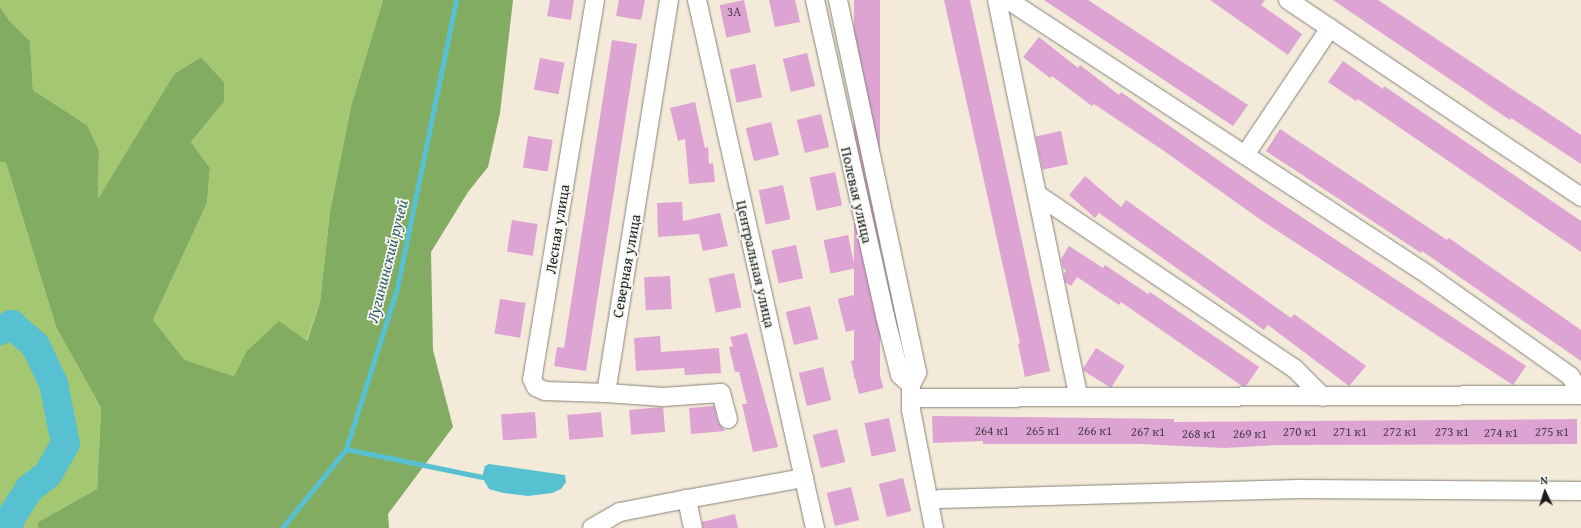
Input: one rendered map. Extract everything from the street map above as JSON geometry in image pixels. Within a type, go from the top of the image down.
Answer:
[{"type":"street","name":"Лесная улица","points":[[595,0],[532,379],[536,387],[545,391],[606,393]]},
{"type":"street","name":"Северная улица","points":[[606,393],[670,0]]},
{"type":"street","name":"Центральная улица","points":[[697,0],[815,528]]},
{"type":"street","name":"Полевая улица","points":[[815,0],[846,144],[900,375],[911,392],[934,528]]},
{"type":"street","name":"Полевая улица","points":[[838,0],[917,373],[911,392]]},
{"type":"street","points":[[997,0],[1078,396]]},
{"type":"street","points":[[1008,0],[1446,287],[1570,376],[1581,394]]},
{"type":"street","points":[[1288,0],[1581,197]]},
{"type":"street","points":[[1245,155],[1330,28]]},
{"type":"street","points":[[846,144],[867,139]]},
{"type":"street","points":[[1038,195],[1294,368],[1323,397]]},
{"type":"street","points":[[911,392],[1078,396],[1323,397],[1581,394]]},
{"type":"street","points":[[606,393],[663,397],[721,393],[728,419]]},
{"type":"street","points":[[592,528],[620,512],[804,478]]},
{"type":"street","points":[[939,499],[1299,489],[1581,491]]},
{"type":"street","points":[[687,499],[693,528]]},
{"type":"green space","points":[[0,0],[383,0],[351,106],[330,211],[320,302],[306,342],[246,352],[234,376],[185,360],[153,320],[207,203],[210,168],[191,142],[224,102],[224,82],[201,57],[174,74],[98,200],[99,150],[87,125],[33,90],[30,41],[9,20],[0,7]]},
{"type":"green space","points":[[383,0],[513,0],[500,113],[488,167],[468,192],[431,252],[433,350],[453,427],[388,514],[389,528],[38,528],[38,522],[97,489],[101,408],[56,327],[6,163],[0,162],[0,7],[9,20],[30,41],[33,90],[87,125],[99,150],[98,199],[174,74],[201,57],[224,82],[224,102],[191,142],[210,168],[207,203],[153,320],[185,360],[234,376],[246,352],[279,321],[307,341],[320,302],[330,211],[351,106]]},
{"type":"green space","points":[[0,162],[6,163],[56,327],[101,408],[97,489],[38,522],[38,528],[0,528]]},
{"type":"water","points":[[489,464],[565,475],[566,482],[561,489],[552,493],[528,496],[503,493],[489,489],[482,477],[485,466]]},
{"type":"building","points":[[550,0],[574,0],[571,20],[547,16]]},
{"type":"building","points":[[619,0],[645,0],[641,20],[616,16]]},
{"type":"building","points":[[744,0],[751,32],[726,37],[720,5]]},
{"type":"building","points":[[769,0],[795,0],[800,22],[775,27]]},
{"type":"building","points":[[854,0],[880,0],[880,378],[854,378]]},
{"type":"building","points":[[944,0],[970,0],[1050,371],[1025,377],[1018,344],[1020,343]]},
{"type":"building","points":[[1044,0],[1088,0],[1248,105],[1233,126]]},
{"type":"building","points":[[1210,0],[1265,0],[1261,5],[1302,34],[1288,55]]},
{"type":"building","points":[[1333,0],[1378,0],[1581,135],[1581,164],[1511,118],[1510,120]]},
{"type":"building","points":[[1039,37],[1078,68],[1080,65],[1119,95],[1121,92],[1261,190],[1526,366],[1513,385],[1261,220],[1164,151],[1094,104],[1092,106],[1052,76],[1050,78],[1023,57]]},
{"type":"building","points":[[612,40],[637,44],[586,371],[554,366],[557,347],[564,348]]},
{"type":"building","points":[[807,53],[815,86],[791,92],[783,59]]},
{"type":"building","points":[[540,58],[565,63],[558,94],[534,89]]},
{"type":"building","points":[[1343,61],[1383,89],[1384,86],[1581,221],[1581,252],[1358,99],[1356,101],[1328,82]]},
{"type":"building","points":[[755,64],[762,97],[737,103],[730,69]]},
{"type":"building","points":[[695,102],[705,148],[708,147],[709,164],[713,163],[715,182],[689,184],[685,139],[678,141],[670,108]]},
{"type":"building","points":[[821,114],[829,147],[805,153],[797,120]]},
{"type":"building","points":[[771,122],[779,155],[754,161],[746,128]]},
{"type":"building","points":[[1280,129],[1447,240],[1449,238],[1581,330],[1581,361],[1422,251],[1421,253],[1266,151]]},
{"type":"building","points":[[1061,131],[1068,164],[1043,170],[1036,136]]},
{"type":"building","points":[[528,136],[553,140],[548,172],[523,168]]},
{"type":"building","points":[[835,172],[842,205],[817,211],[810,177]]},
{"type":"building","points":[[1085,176],[1121,207],[1126,200],[1291,318],[1294,314],[1366,366],[1349,386],[1268,325],[1264,330],[1099,213],[1095,218],[1069,195]]},
{"type":"building","points":[[783,185],[790,219],[766,224],[759,190]]},
{"type":"building","points":[[682,202],[683,221],[720,213],[728,246],[703,251],[699,234],[658,237],[657,203]]},
{"type":"building","points":[[512,220],[538,224],[533,256],[507,252]]},
{"type":"building","points":[[848,235],[855,268],[831,273],[824,240]]},
{"type":"building","points":[[796,245],[803,278],[779,283],[772,250]]},
{"type":"building","points":[[1069,246],[1103,268],[1105,265],[1148,294],[1150,292],[1259,367],[1246,386],[1242,386],[1121,302],[1119,305],[1077,277],[1071,286],[1065,282],[1064,274],[1066,270],[1063,268],[1061,259]]},
{"type":"building","points":[[734,273],[741,307],[716,313],[709,278]]},
{"type":"building","points":[[670,276],[672,309],[646,310],[644,277]]},
{"type":"building","points":[[862,293],[870,326],[846,332],[838,299]]},
{"type":"building","points":[[500,299],[526,303],[520,338],[495,334]]},
{"type":"building","points":[[810,306],[818,339],[794,345],[786,312]]},
{"type":"building","points":[[747,333],[778,447],[753,452],[742,404],[747,404],[739,372],[735,372],[729,347],[733,346],[730,337]]},
{"type":"building","points":[[660,336],[661,352],[719,348],[721,373],[685,375],[684,368],[636,371],[634,338]]},
{"type":"building","points":[[1096,348],[1125,366],[1111,388],[1082,370]]},
{"type":"building","points":[[875,355],[883,388],[859,394],[851,361]]},
{"type":"building","points":[[823,367],[831,400],[807,406],[799,373]]},
{"type":"building","points":[[714,406],[718,422],[725,431],[691,434],[689,408]]},
{"type":"building","points":[[663,407],[665,432],[631,435],[629,410]]},
{"type":"building","points":[[535,412],[537,438],[503,440],[501,414]]},
{"type":"building","points":[[601,412],[603,437],[569,440],[567,415]]},
{"type":"building","points":[[932,416],[1174,419],[1174,422],[1577,419],[1577,444],[1276,445],[1225,448],[1140,444],[983,444],[983,441],[933,443]]},
{"type":"building","points":[[889,418],[896,451],[872,456],[865,423]]},
{"type":"building","points":[[837,429],[845,462],[821,468],[813,435]]},
{"type":"building","points":[[903,478],[911,511],[887,517],[879,484]]},
{"type":"building","points":[[851,487],[859,520],[835,526],[827,493]]},
{"type":"building","points":[[735,514],[738,528],[703,528],[702,522]]},
{"type":"waterway","name":"Лугининский ручей","points":[[282,528],[346,449],[397,288],[456,0]]},
{"type":"waterway","points":[[0,330],[11,324],[35,345],[53,383],[65,443],[47,474],[29,488],[11,516],[7,528]]},
{"type":"waterway","points":[[346,449],[482,477]]}]
